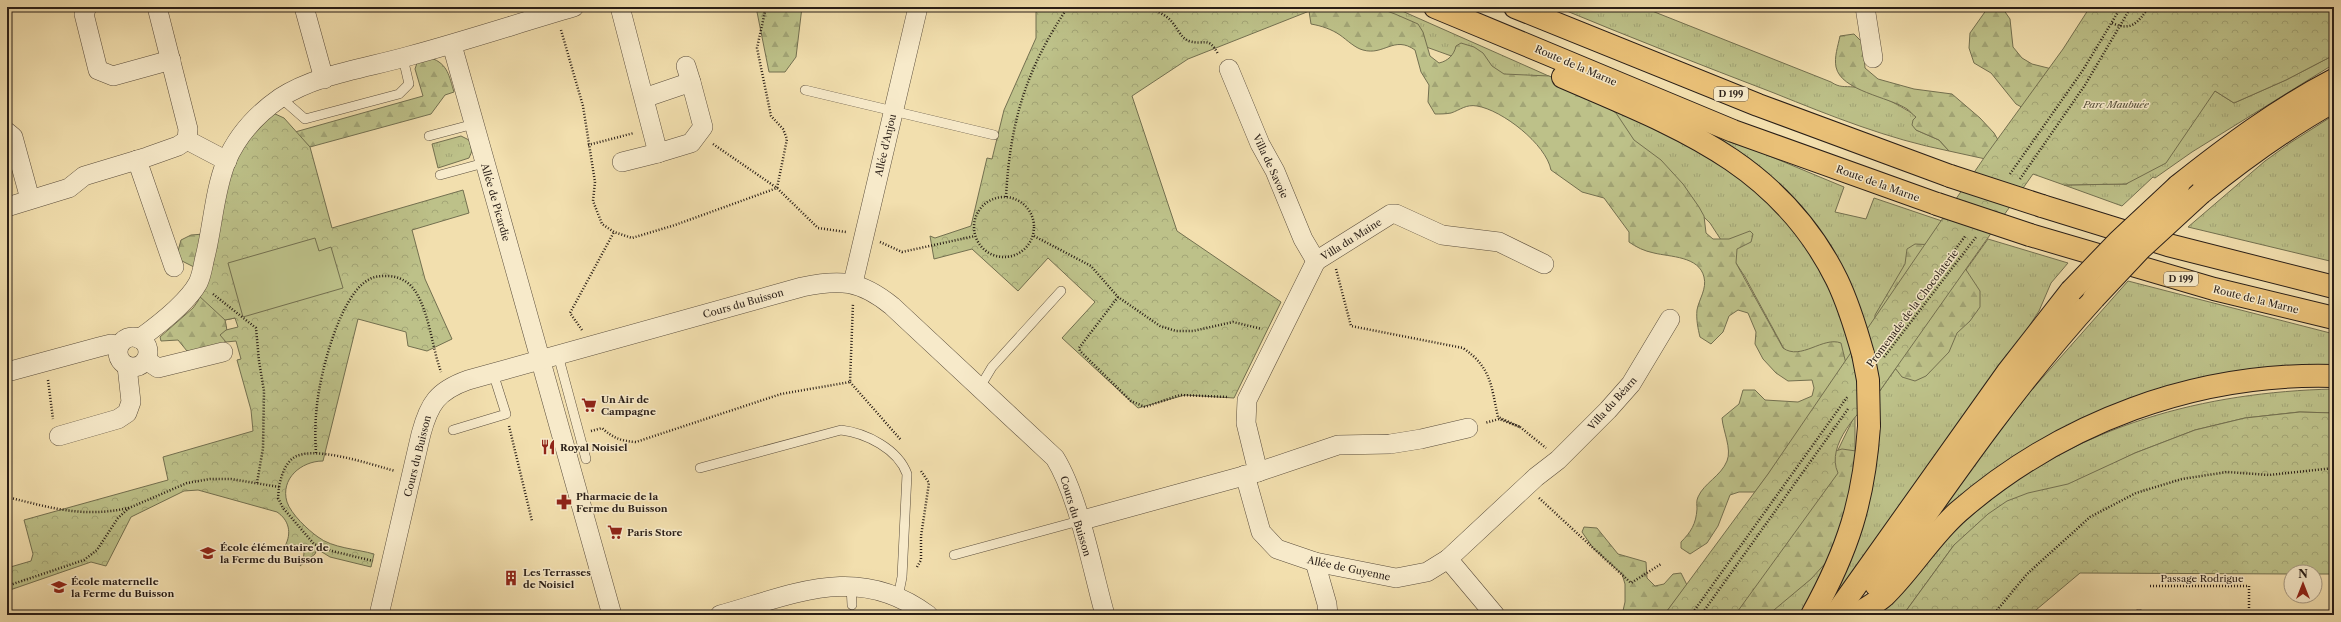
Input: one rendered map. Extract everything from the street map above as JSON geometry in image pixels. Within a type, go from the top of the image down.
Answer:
[{"type":"highway","name":"Route de la Marne","points":[[1435,7],[1732,131],[1937,204],[2030,235],[2214,289],[2334,318]]},
{"type":"highway","name":"D 199","points":[[1516,7],[1758,105],[1950,176],[2168,245],[2332,286]]},
{"type":"highway","points":[[1519,42],[1551,71],[1680,129],[1736,162],[1769,188],[1794,213],[1824,255],[1850,311],[1875,355],[1868,380],[1869,426],[1866,467],[1859,506],[1845,548],[1812,615]]},
{"type":"highway","points":[[1835,615],[2007,373],[2072,291],[2118,242],[2178,186],[2233,143],[2334,80]]},
{"type":"highway","points":[[1856,615],[2027,377],[2059,336],[2094,298],[2140,249],[2202,192],[2224,174],[2294,125],[2334,101]]},
{"type":"highway","points":[[1856,615],[1883,596],[1940,530],[1990,486],[2033,457],[2072,435],[2101,421],[2146,404],[2225,383],[2280,377],[2334,376]]},
{"type":"street","points":[[87,7],[84,14],[98,70],[112,76],[171,60]]},
{"type":"street","points":[[157,7],[188,128],[187,140]]},
{"type":"street","points":[[304,7],[324,79]]},
{"type":"street","points":[[146,360],[135,367],[127,366],[119,358],[119,346],[126,339],[139,339],[173,311],[197,284],[208,246],[221,177],[227,161],[242,134],[259,115],[280,98],[324,79],[452,45],[530,13],[556,12],[574,7]]},
{"type":"street","points":[[620,7],[658,153]]},
{"type":"street","name":"Allée d'Anjou","points":[[853,283],[918,7]]},
{"type":"street","points":[[1865,7],[1873,58]]},
{"type":"street","name":"Allée de Picardie","points":[[452,45],[484,163],[550,357],[612,615]]},
{"type":"street","name":"Villa de Savoie","points":[[1229,69],[1260,144],[1276,171],[1303,239],[1324,257]]},
{"type":"street","points":[[622,162],[691,143],[703,127],[688,74],[644,98]]},
{"type":"street","points":[[7,132],[14,137],[30,199]]},
{"type":"street","points":[[7,207],[69,188],[84,176],[178,146],[187,140]]},
{"type":"street","points":[[187,140],[227,161]]},
{"type":"street","points":[[137,160],[174,267]]},
{"type":"street","name":"Villa du Maine","points":[[1324,257],[1391,214],[1396,214],[1442,235],[1499,242],[1544,264]]},
{"type":"street","name":"Allée de Guyenne","points":[[1324,257],[1280,335],[1247,400],[1245,412],[1251,473],[1261,532],[1277,549],[1315,562],[1396,578],[1428,572],[1448,559],[1536,477],[1554,455]]},
{"type":"street","name":"Cours du Buisson","points":[[379,615],[426,415],[437,397],[455,385],[493,373],[802,286],[826,282],[853,283],[879,295],[1055,458],[1065,476],[1105,615]]},
{"type":"street","name":"Villa du Béarn","points":[[1554,455],[1631,384],[1670,319]]},
{"type":"street","points":[[139,339],[147,348],[146,360]]},
{"type":"street","points":[[7,372],[111,344],[119,346]]},
{"type":"street","points":[[146,360],[158,368],[223,352]]},
{"type":"street","points":[[59,436],[118,419],[127,413],[131,402],[127,366]]},
{"type":"street","points":[[1079,521],[1251,473],[1338,445],[1390,444],[1421,439],[1468,428]]},
{"type":"street","points":[[1448,559],[1495,615]]},
{"type":"street","points":[[1315,562],[1327,604],[1328,615]]},
{"type":"street","points":[[720,615],[822,587],[851,586],[879,590],[898,597],[928,615]]},
{"type":"lane","points":[[280,98],[305,119],[399,94],[410,84],[403,58]]},
{"type":"lane","points":[[805,90],[994,135]]},
{"type":"lane","points":[[429,136],[474,124]]},
{"type":"lane","points":[[440,175],[484,163]]},
{"type":"lane","points":[[980,387],[992,367],[1061,291]]},
{"type":"lane","points":[[550,357],[579,434],[586,459]]},
{"type":"lane","points":[[453,430],[506,414],[493,373]]},
{"type":"lane","points":[[700,468],[841,430],[862,434],[873,439],[901,460],[907,474],[902,577],[898,597]]},
{"type":"lane","points":[[954,555],[1079,521]]},
{"type":"lane","points":[[851,586],[852,605]]},
{"type":"path","points":[[766,7],[757,48],[770,116],[783,129],[787,139],[777,188]]},
{"type":"path","points":[[1006,197],[1011,139],[1020,103],[1048,37],[1068,7]]},
{"type":"path","points":[[1148,7],[1168,18],[1184,37],[1190,41],[1208,42],[1213,44],[1229,69]]},
{"type":"path","points":[[2006,180],[2053,116],[2121,7]]},
{"type":"path","points":[[2016,184],[2085,85],[2121,27],[2131,7]]},
{"type":"path","points":[[2112,23],[2121,27],[2130,26],[2139,20],[2149,7]]},
{"type":"path","points":[[556,12],[583,106],[595,182],[593,201],[602,224],[614,232],[632,238],[675,225],[777,188]]},
{"type":"path","points":[[588,145],[652,129]]},
{"type":"path","points":[[699,133],[777,188],[818,228],[849,232]]},
{"type":"path","points":[[1006,197],[1023,203],[1029,210],[1033,218],[1034,236],[1024,250],[1009,257],[1000,257],[988,253],[979,244],[975,236],[975,217],[987,202],[1006,197]]},
{"type":"path","points":[[593,345],[570,313],[614,232]]},
{"type":"path","points":[[1875,355],[1967,233]]},
{"type":"path","points":[[875,238],[902,252],[975,236]]},
{"type":"path","points":[[1034,236],[1091,266],[1118,297],[1160,326],[1176,331],[1193,331],[1233,322],[1280,335]]},
{"type":"path","name":"Promenade de la Chocolaterie","points":[[1875,355],[1977,236]]},
{"type":"path","points":[[1324,257],[1351,326],[1464,348],[1475,356],[1488,374],[1498,417],[1520,426],[1554,455]]},
{"type":"path","points":[[316,454],[317,404],[326,361],[345,305],[368,280],[378,276],[392,276],[408,282],[417,293],[447,390]]},
{"type":"path","points":[[579,434],[602,428],[610,436],[622,441],[636,442],[781,394],[850,382],[853,283]]},
{"type":"path","points":[[197,284],[256,328],[264,391],[263,448],[257,483]]},
{"type":"path","points":[[1118,297],[1079,348],[1080,351],[1131,401],[1145,407],[1180,395],[1224,396],[1247,400]]},
{"type":"path","points":[[43,362],[49,386],[52,415],[59,436]]},
{"type":"path","points":[[1691,615],[1849,396]]},
{"type":"path","points":[[1700,615],[1849,407]]},
{"type":"path","points":[[506,414],[532,521]]},
{"type":"path","points":[[1468,428],[1499,418],[1520,426]]},
{"type":"path","points":[[390,566],[332,552],[314,544],[283,508],[278,498],[278,486],[282,473],[292,458],[307,452],[412,475]]},
{"type":"path","points":[[1993,615],[2027,574],[2090,518],[2136,493],[2182,479],[2227,472],[2269,475],[2334,468]]},
{"type":"path","points":[[1536,477],[1540,498],[1631,583],[1661,564]]},
{"type":"path","points":[[7,497],[83,514],[108,513],[129,508],[186,483],[210,479],[231,479],[278,486]]},
{"type":"path","points":[[7,586],[84,560],[97,550],[118,518],[129,508]]},
{"type":"path","name":"Passage Rodrigue","points":[[2150,586],[2249,586],[2249,615]]},
{"type":"green space","points":[[756,7],[802,7],[796,57],[785,72],[769,72]]},
{"type":"green space","points":[[1036,7],[1317,8],[1188,59],[1132,96],[1177,231],[1281,302],[1234,398],[1185,395],[1138,408],[1062,338],[1095,302],[1048,258],[1018,291],[972,249],[934,259],[930,236],[935,238],[971,226],[987,158],[992,159],[1004,110],[1036,38]]},
{"type":"green space","points":[[1304,7],[1376,7],[1418,24],[1423,32],[1430,56],[1439,63],[1450,57],[1456,46],[1461,43],[1474,47],[1483,53],[1492,66],[1504,74],[1549,76],[1587,93],[1616,113],[1634,140],[1661,160],[1683,184],[1704,216],[1706,233],[1713,239],[1729,239],[1750,231],[1753,234],[1751,242],[1737,249],[1736,263],[1783,348],[1797,352],[1827,343],[1841,343],[1847,368],[1755,492],[1739,492],[1730,495],[1718,526],[1707,543],[1690,554],[1681,548],[1681,542],[1688,535],[1694,523],[1698,497],[1704,488],[1721,471],[1727,461],[1728,446],[1722,418],[1739,404],[1743,390],[1755,390],[1765,400],[1798,402],[1812,396],[1814,388],[1812,380],[1788,381],[1776,373],[1763,359],[1755,344],[1756,332],[1748,313],[1738,310],[1729,316],[1723,332],[1711,344],[1700,337],[1697,310],[1704,290],[1705,281],[1701,270],[1696,265],[1690,261],[1676,257],[1647,251],[1629,242],[1629,232],[1604,198],[1582,192],[1551,170],[1541,150],[1532,139],[1510,121],[1498,114],[1487,109],[1473,106],[1451,113],[1435,114],[1428,102],[1429,85],[1421,72],[1415,50],[1408,46],[1401,45],[1370,51],[1360,49],[1333,31],[1311,24],[1309,11]]},
{"type":"green space","points":[[1315,7],[1393,7],[1587,93],[1712,155],[1769,201],[1808,249],[1830,286],[1853,351],[1830,383],[1790,360],[1745,277],[1710,223],[1668,182],[1468,62]]},
{"type":"green space","points":[[1557,7],[1642,7],[1837,85],[1861,88],[1887,99],[1917,117],[1916,130],[1939,140],[1949,151],[1904,140],[1838,118],[1665,51]]},
{"type":"green space","name":"Parc Maubuée","points":[[2090,7],[2334,7],[2334,55],[2286,80],[2234,103],[2215,91],[2166,163],[2126,184],[2064,185],[2033,174],[1879,392],[1854,418],[1846,429],[1836,451],[1835,462],[1838,473],[1735,615],[1664,615],[1768,474],[1986,155],[2063,49]]},
{"type":"green space","points":[[1987,9],[2003,9],[2010,19],[2013,47],[2022,58],[2032,64],[2056,70],[2034,114],[2016,104],[1991,73],[1974,63],[1969,48],[1970,33]]},
{"type":"green space","points":[[1854,34],[1863,43],[1865,68],[1878,79],[1914,89],[1952,94],[1980,118],[1994,133],[2001,145],[1990,160],[1949,151],[1939,140],[1916,130],[1912,125],[1913,120],[1916,117],[1907,109],[1856,88],[1847,82],[1840,75],[1836,67],[1836,55],[1840,36]]},
{"type":"green space","points":[[2334,55],[2334,64],[2192,152],[2155,178],[2153,177],[2122,206],[2064,185],[2127,184],[2215,91],[2234,103],[2286,80]]},
{"type":"green space","points":[[431,58],[441,64],[447,71],[454,92],[445,95],[431,114],[310,147],[295,132],[423,96],[415,69],[417,63]]},
{"type":"green space","points":[[273,113],[284,118],[310,147],[332,228],[463,190],[469,213],[412,230],[425,279],[452,339],[427,351],[408,346],[406,332],[358,319],[323,461],[307,464],[300,468],[294,473],[287,486],[286,494],[289,507],[305,526],[318,537],[330,544],[374,554],[371,567],[330,557],[317,549],[315,554],[300,566],[303,561],[304,553],[296,545],[285,546],[289,532],[288,527],[287,523],[277,512],[198,490],[184,491],[131,517],[106,566],[91,562],[7,591],[7,568],[31,561],[33,554],[24,520],[168,480],[163,457],[253,431],[251,410],[237,360],[241,359],[236,341],[226,342],[220,335],[226,330],[238,327],[235,318],[225,320],[198,295],[223,192],[243,146]]},
{"type":"green space","points":[[2334,115],[2334,262],[2188,227],[2265,161]]},
{"type":"green space","points":[[1690,123],[1844,187],[1835,212],[1866,219],[1874,198],[1942,221],[1867,331],[1835,256]]},
{"type":"green space","points":[[461,136],[469,140],[472,151],[469,158],[438,168],[432,144]]},
{"type":"green space","points":[[204,234],[235,318],[225,320],[227,331],[223,344],[212,349],[187,351],[178,340],[161,341],[160,337],[193,308],[198,301],[205,282],[196,268],[180,260],[178,251],[181,240],[191,235]]},
{"type":"green space","points":[[315,238],[319,251],[331,247],[343,288],[243,317],[228,263]]},
{"type":"green space","points":[[1988,239],[2068,263],[2051,283],[2039,311],[1973,411],[1833,607],[1830,603],[1858,536],[1874,478],[1878,451],[1879,392]]},
{"type":"green space","points":[[1915,244],[1936,245],[1957,256],[1980,291],[1980,307],[1970,321],[1957,333],[1949,352],[1926,376],[1915,381],[1902,377],[1892,364],[1874,331],[1875,315],[1905,264],[1907,249]]},
{"type":"green space","points":[[2128,281],[2334,334],[2334,369],[2152,396],[1923,538],[1937,513],[2029,393]]},
{"type":"green space","points":[[2334,389],[2334,413],[2299,412],[2245,418],[2195,430],[2135,453],[1954,545],[1903,615],[1880,615],[1926,561],[1977,511],[2016,481],[2057,456],[2100,435],[2145,419],[2191,406],[2238,397]]},
{"type":"green space","points":[[2300,412],[2334,413],[2334,574],[2323,574],[2323,564],[2283,564],[2283,574],[2080,573],[2030,615],[1903,615],[1954,545],[1988,514],[2007,501],[2028,493],[2068,484],[2135,453],[2195,430],[2245,418]]},
{"type":"green space","points":[[1855,415],[1855,466],[1831,557],[1803,611],[1800,615],[1735,615],[1837,452]]},
{"type":"green space","points":[[1842,449],[1856,451],[1854,487],[1831,557],[1811,579],[1768,615],[1711,615],[1832,452]]},
{"type":"green space","points":[[1584,527],[1597,528],[1618,554],[1646,562],[1647,578],[1655,586],[1664,584],[1673,574],[1681,573],[1687,585],[1664,615],[1622,615],[1625,602],[1625,584],[1622,574],[1593,548],[1582,532]]},
{"type":"place","name":"Un Air de Campagne","points":[[589,405]]},
{"type":"place","name":"Royal Noisiel","points":[[548,447]]},
{"type":"place","name":"Pharmacie de la Ferme du Buisson","points":[[564,502]]},
{"type":"place","name":"Paris Store","points":[[615,532]]},
{"type":"place","name":"École élémentaire de la Ferme du Buisson","points":[[208,553]]},
{"type":"place","name":"Les Terrasses de Noisiel","points":[[511,578]]},
{"type":"place","name":"École maternelle la Ferme du Buisson","points":[[59,587]]}]
